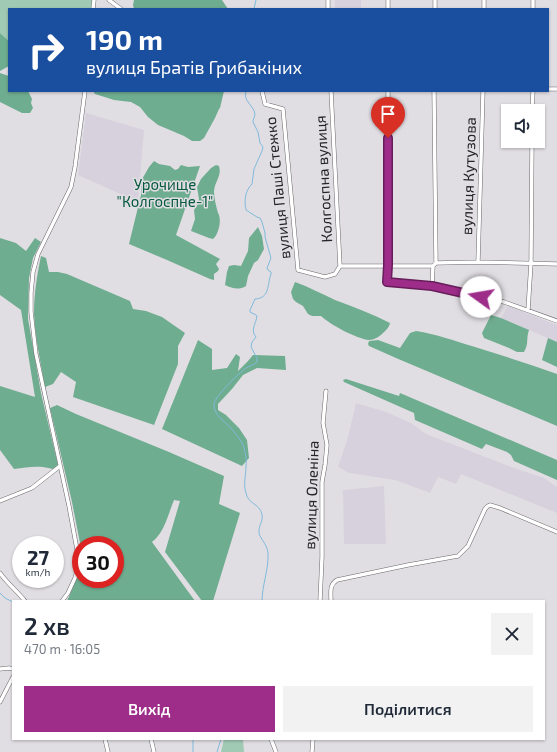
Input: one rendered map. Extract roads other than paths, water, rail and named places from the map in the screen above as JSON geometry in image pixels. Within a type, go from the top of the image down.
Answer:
[{"type":"street","points":[[110,0],[120,8]]},
{"type":"street","points":[[63,600],[75,578],[78,564],[60,466],[36,354],[31,312],[31,293],[33,272],[38,254],[71,187],[85,92]]},
{"type":"street","name":"вулиця Паші Стежко","points":[[262,92],[265,104],[283,109],[298,270],[325,277],[335,274],[340,266]]},
{"type":"street","name":"Колгоспна вулиця","points":[[331,92],[340,266]]},
{"type":"street","points":[[388,92],[387,282],[432,286],[504,302],[557,321]]},
{"type":"street","points":[[432,286],[434,264],[434,92]]},
{"type":"street","name":"вулиця Кутузова","points":[[478,262],[483,92]]},
{"type":"street","points":[[532,92],[532,104]]},
{"type":"street","points":[[528,310],[531,263],[532,148]]},
{"type":"street","points":[[340,266],[478,262],[557,264]]},
{"type":"street","name":"вулиця Оленіна","points":[[320,600],[322,557],[322,482],[326,461],[327,444],[323,423],[326,391]]},
{"type":"street","points":[[0,501],[32,488],[60,466]]},
{"type":"street","points":[[331,600],[332,583],[337,580],[458,556],[468,546],[485,509],[490,505],[557,532]]},
{"type":"street","points":[[0,573],[24,600]]},
{"type":"street","points":[[0,669],[12,669]]},
{"type":"street","points":[[0,702],[12,680]]},
{"type":"street","points":[[105,740],[108,752]]},
{"type":"street","points":[[151,740],[154,752]]},
{"type":"street","points":[[271,740],[276,752]]},
{"type":"street","points":[[312,752],[313,740]]},
{"type":"waterway","points":[[254,8],[256,0]]},
{"type":"waterway","points":[[246,92],[247,101],[253,109],[255,115],[253,122],[258,132],[260,143],[263,147],[254,169],[252,184],[246,193],[245,206],[246,210],[260,218],[262,222],[271,258],[267,268],[271,274],[266,294],[255,299],[250,310],[250,312],[257,316],[253,329],[256,337],[252,342],[251,347],[257,358],[257,362],[246,368],[233,379],[215,400],[214,408],[217,414],[231,428],[243,445],[246,461],[245,490],[247,497],[261,510],[262,519],[259,533],[268,553],[267,571],[262,600]]},
{"type":"waterway","points":[[0,593],[12,602]]},
{"type":"waterway","points":[[193,740],[193,752]]},
{"type":"waterway","points":[[217,752],[221,740]]},
{"type":"park label","name":"Урочище \"Колгоспне-1\"","points":[[165,192]]}]
